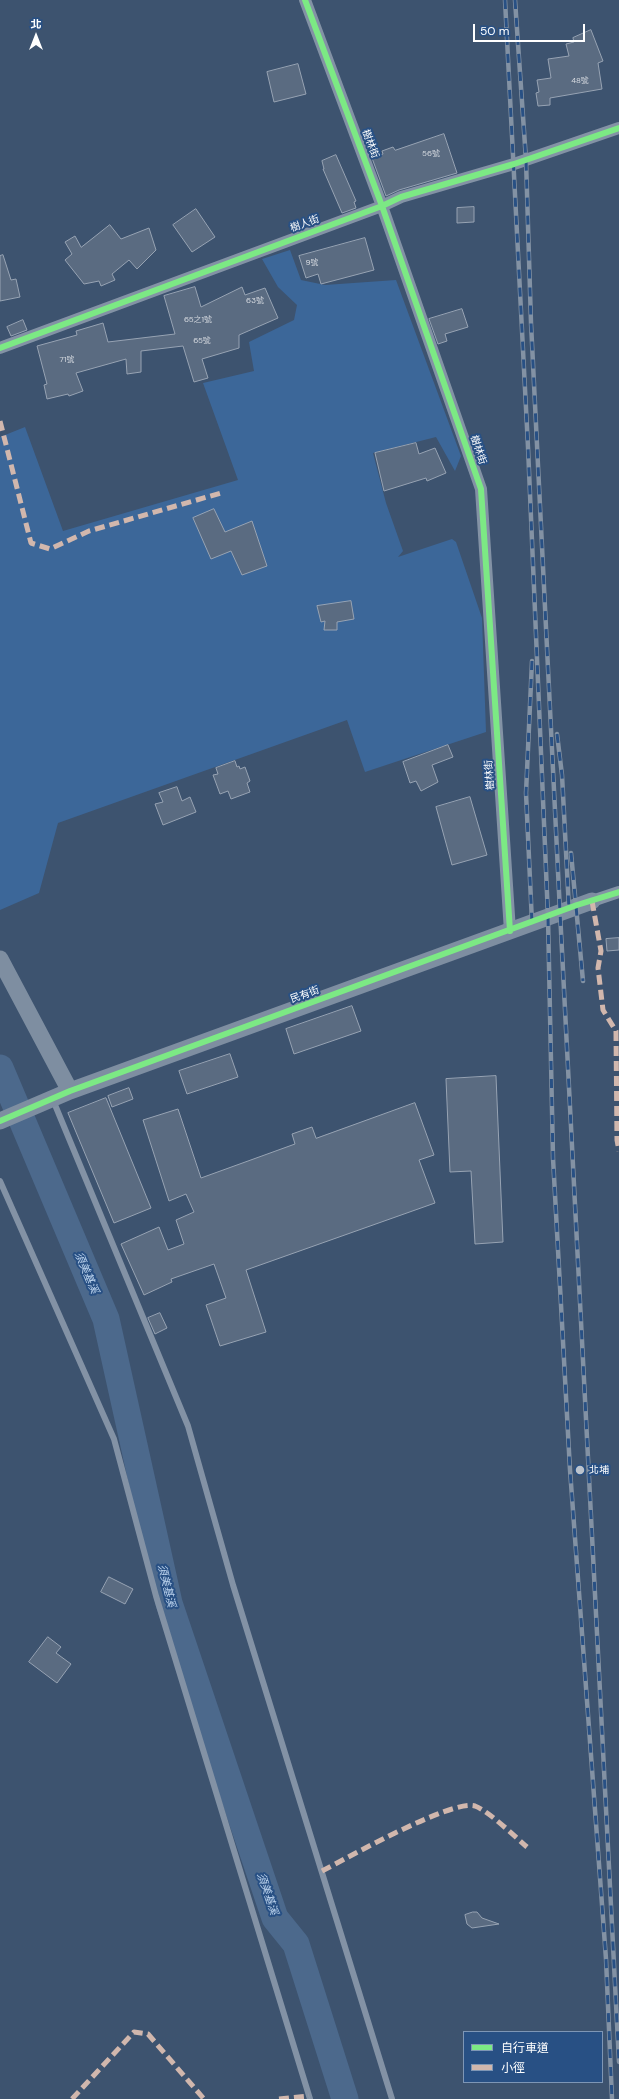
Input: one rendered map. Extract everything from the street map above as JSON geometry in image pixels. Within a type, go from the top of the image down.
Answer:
[{"type":"street","name":"樹林街","points":[[305,0],[382,206],[481,489],[510,931]]},
{"type":"street","name":"樹人街","points":[[0,348],[382,206],[401,197],[514,164],[619,128]]},
{"type":"street","name":"民有街","points":[[2,1120],[70,1091],[619,892]]},
{"type":"street","points":[[0,959],[70,1091]]},
{"type":"lane","points":[[53,1099],[188,1426],[236,1592],[392,2099]]},
{"type":"lane","points":[[0,1182],[114,1439],[156,1596],[310,2099]]},
{"type":"shaded area","points":[[290,250],[301,280],[325,285],[396,280],[461,456],[455,471],[436,437],[373,453],[386,503],[403,551],[398,557],[452,539],[456,542],[482,618],[486,732],[365,772],[347,720],[58,823],[39,893],[0,910],[0,437],[25,427],[63,531],[238,480],[203,383],[254,371],[249,342],[294,320],[297,305],[278,287],[262,259]]},
{"type":"building","points":[[591,30],[603,61],[598,63],[602,89],[550,98],[550,105],[538,106],[536,93],[539,92],[537,80],[551,78],[548,59],[569,56],[566,44],[574,42],[573,38]]},
{"type":"building","points":[[298,64],[306,94],[274,102],[267,72]]},
{"type":"building","points":[[444,134],[457,173],[399,190],[386,196],[372,158],[383,154],[382,151],[393,147],[395,150]]},
{"type":"building","points":[[336,155],[356,201],[354,202],[356,208],[342,213],[323,169],[322,161]]},
{"type":"building","points":[[474,207],[474,222],[457,223],[457,208]]},
{"type":"building","points":[[196,209],[215,237],[192,252],[173,225]]},
{"type":"building","points":[[110,225],[121,239],[149,228],[156,250],[137,269],[129,260],[112,274],[115,280],[101,286],[99,281],[84,284],[65,260],[72,254],[65,242],[75,236],[81,247]]},
{"type":"building","points":[[365,238],[374,270],[321,284],[318,274],[306,278],[299,256]]},
{"type":"building","points":[[3,255],[11,280],[16,279],[20,297],[0,301],[0,256]]},
{"type":"building","points":[[195,287],[201,307],[242,287],[245,295],[265,288],[278,318],[239,335],[239,348],[202,359],[208,378],[194,382],[183,346],[141,351],[141,372],[127,374],[126,359],[76,373],[83,391],[69,396],[68,394],[47,399],[44,385],[47,384],[37,346],[77,335],[76,331],[103,323],[108,342],[175,334],[164,296]]},
{"type":"building","points":[[462,309],[468,327],[445,334],[447,341],[438,344],[429,319]]},
{"type":"building","points":[[23,320],[27,330],[11,336],[7,327]]},
{"type":"building","points":[[416,443],[419,454],[435,448],[446,473],[427,481],[426,478],[384,491],[375,453]]},
{"type":"building","points":[[214,509],[225,532],[252,521],[267,566],[242,575],[231,551],[211,559],[193,518]]},
{"type":"building","points":[[351,601],[354,619],[337,622],[337,630],[324,630],[325,621],[321,622],[317,606]]},
{"type":"building","points":[[448,745],[453,757],[432,765],[438,782],[421,791],[416,781],[410,783],[403,762]]},
{"type":"building","points":[[235,761],[237,767],[239,766],[240,769],[245,767],[250,781],[247,783],[250,792],[231,799],[228,791],[220,794],[213,775],[218,774],[216,768]]},
{"type":"building","points":[[177,787],[182,801],[190,797],[196,812],[163,825],[155,804],[163,802],[159,793]]},
{"type":"building","points":[[470,797],[487,855],[452,865],[436,807]]},
{"type":"building","points":[[619,938],[619,950],[607,951],[606,939]]},
{"type":"building","points":[[352,1006],[361,1031],[294,1054],[286,1029]]},
{"type":"building","points":[[230,1054],[238,1077],[187,1094],[179,1071]]},
{"type":"building","points":[[496,1076],[503,1242],[475,1244],[471,1171],[450,1172],[446,1079]]},
{"type":"building","points":[[129,1088],[133,1099],[112,1107],[108,1096]]},
{"type":"building","points":[[106,1098],[151,1208],[114,1223],[68,1113]]},
{"type":"building","points":[[415,1103],[434,1155],[419,1160],[435,1203],[246,1270],[266,1332],[220,1346],[206,1305],[226,1298],[214,1264],[171,1279],[172,1282],[144,1295],[121,1244],[159,1227],[168,1250],[184,1244],[176,1220],[194,1212],[186,1194],[169,1201],[143,1120],[178,1109],[201,1178],[295,1144],[292,1134],[312,1127],[316,1138]]},
{"type":"building","points":[[160,1313],[167,1328],[155,1334],[148,1318]]},
{"type":"building","points":[[109,1577],[133,1589],[125,1604],[101,1592]]},
{"type":"building","points":[[48,1637],[61,1647],[56,1653],[71,1664],[57,1683],[29,1662]]},
{"type":"building","points":[[477,1912],[482,1918],[499,1924],[472,1928],[467,1924],[465,1915]]},
{"type":"waterway","name":"須美基溪","points":[[0,1068],[106,1319],[169,1603],[275,1918],[296,1944],[345,2099]]},
{"type":"railway","points":[[505,0],[528,447],[548,917],[553,1158],[570,1470],[606,1959],[612,2099]]},
{"type":"railway","points":[[515,0],[526,160],[531,323],[619,2062]]},
{"type":"railway","points":[[532,661],[526,793],[532,923]]},
{"type":"railway","points":[[557,734],[562,775],[569,909]]},
{"type":"railway","points":[[571,853],[583,981]]},
{"type":"marked path","points":[[0,421],[31,543],[50,549],[89,531],[221,493]]},
{"type":"marked path","points":[[592,901],[601,951],[598,968],[603,1010],[616,1031],[617,1140],[619,1151]]},
{"type":"marked path","points":[[322,1871],[399,1831],[445,1811],[463,1806],[475,1806],[481,1809],[495,1819],[527,1847]]},
{"type":"marked path","points":[[72,2099],[134,2032],[148,2034],[204,2099]]},
{"type":"marked path","points":[[279,2099],[309,2096]]},
{"type":"cycle path","points":[[305,0],[382,206],[481,489],[510,931]]},
{"type":"cycle path","points":[[0,348],[382,206],[401,197],[514,164],[619,128]]},
{"type":"cycle path","points":[[0,1121],[70,1091],[577,905],[619,892]]},
{"type":"place","name":"北埔","points":[[580,1470]]}]
